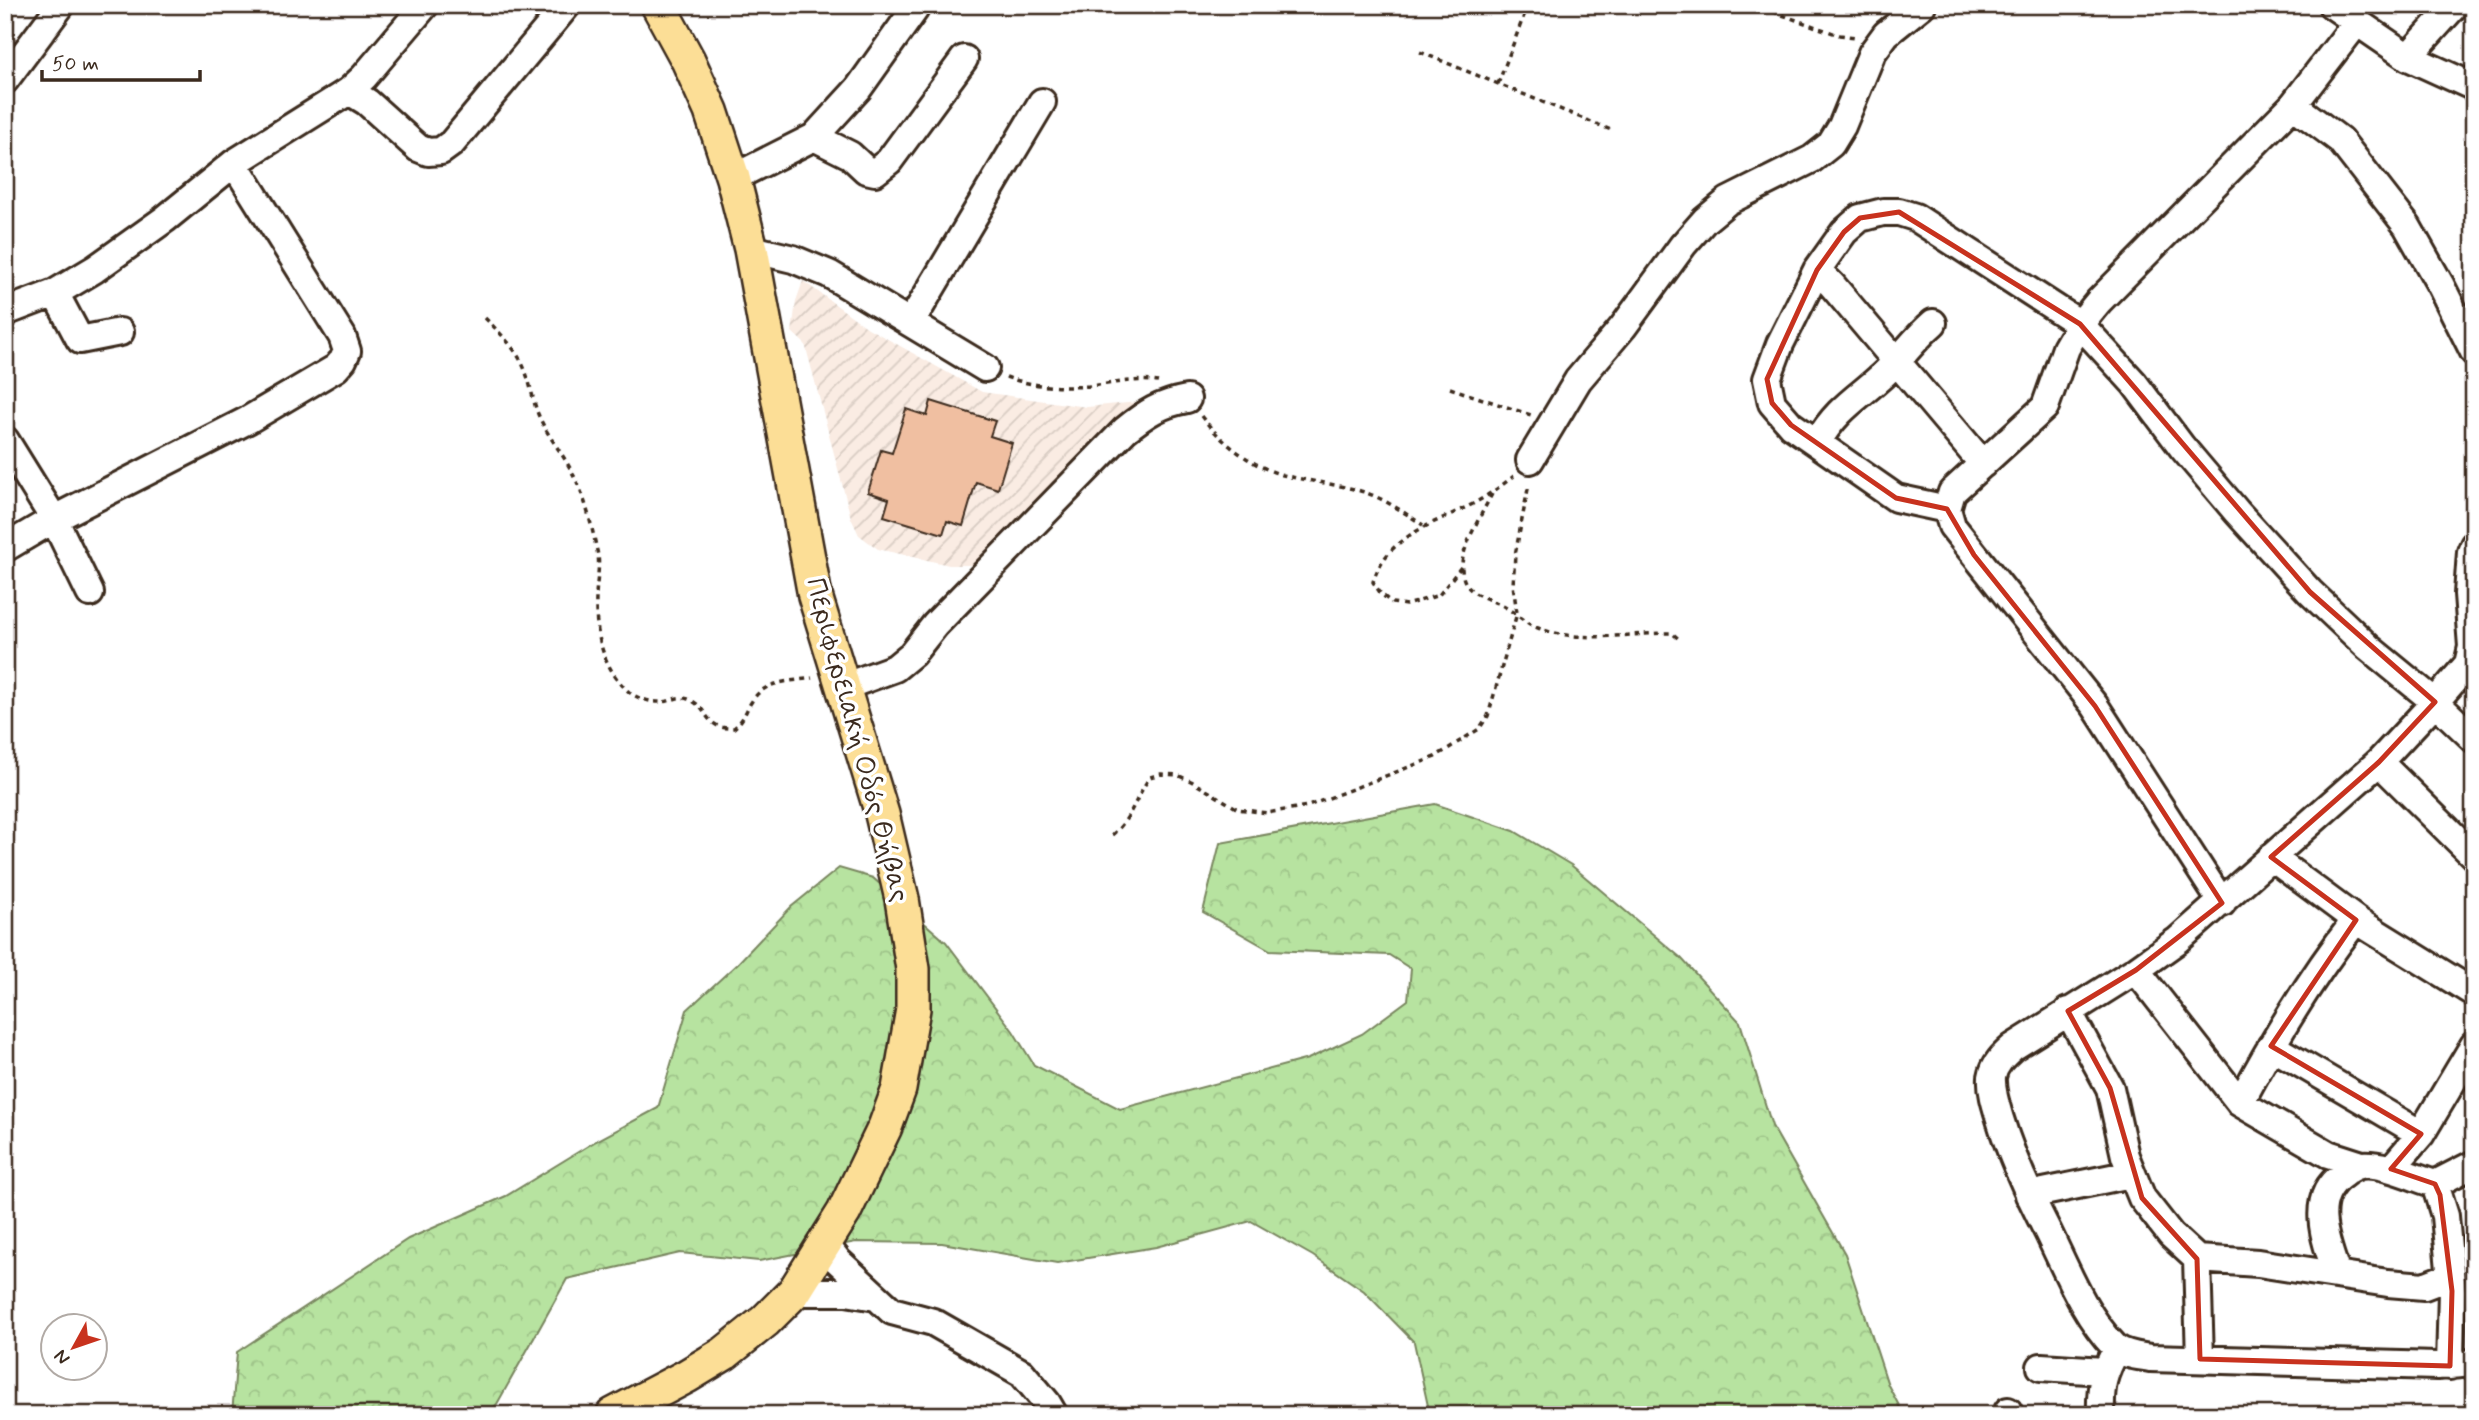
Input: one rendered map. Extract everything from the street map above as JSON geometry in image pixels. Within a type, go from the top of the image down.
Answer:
[{"type":"main road","name":"Περιφερειακή Οδός Θήβας","points":[[613,1415],[725,1353],[765,1321],[794,1292],[825,1244],[865,1170],[899,1089],[913,1009],[913,969],[902,899],[882,814],[815,596],[751,249],[733,178],[711,111],[688,60],[657,5]]},
{"type":"street","points":[[5,80],[61,5]]},
{"type":"street","points":[[5,312],[55,293],[95,269],[136,241],[234,163],[349,91],[365,77],[425,5]]},
{"type":"street","points":[[349,91],[367,102],[418,148],[428,152],[441,152],[452,143],[567,5]]},
{"type":"street","points":[[1530,460],[1578,380],[1623,327],[1683,245],[1706,219],[1728,201],[1812,159],[1831,144],[1842,126],[1872,53],[1886,34],[1922,5]]},
{"type":"street","points":[[2332,5],[2408,57],[2474,87]]},
{"type":"street","points":[[2408,57],[2455,5]]},
{"type":"street","points":[[733,178],[814,137],[858,89],[915,9]]},
{"type":"street","points":[[2222,903],[2095,706],[1952,526],[1947,509],[1952,492],[2045,407],[2066,348],[2080,324],[2108,292],[2293,105],[2357,22]]},
{"type":"street","points":[[814,137],[850,155],[866,170],[876,172],[890,161],[964,59]]},
{"type":"street","points":[[911,322],[1042,102]]},
{"type":"street","points":[[2293,105],[2340,141],[2407,226],[2474,352]]},
{"type":"street","points":[[5,548],[54,519],[248,420],[336,368],[343,360],[347,351],[342,336],[234,163]]},
{"type":"street","points":[[1947,509],[1896,498],[1791,425],[1772,403],[1767,379],[1780,344],[1817,270],[1844,232],[1860,218],[1883,212],[1915,216],[2080,324],[2134,383],[2182,447],[2237,512],[2301,582],[2368,647],[2435,702],[2474,739]]},
{"type":"street","points":[[751,249],[793,259],[829,274],[985,368]]},
{"type":"street","points":[[1817,270],[1983,464]]},
{"type":"street","points":[[55,293],[80,340],[120,332]]},
{"type":"street","points":[[1817,443],[1828,422],[1896,363],[1914,339],[1934,323]]},
{"type":"street","points":[[841,680],[895,668],[912,654],[935,625],[1125,430],[1143,415],[1165,403],[1187,399]]},
{"type":"street","points":[[5,440],[54,519],[90,593]]},
{"type":"street","points":[[2101,1415],[2100,1393],[2110,1360],[2091,1315],[2028,1195],[2009,1151],[1995,1102],[1992,1076],[2000,1059],[2013,1047],[2136,970],[2178,940],[2222,903],[2379,762],[2435,702],[2468,664],[2470,656],[2472,647],[2468,594],[2474,544]]},
{"type":"street","points":[[2379,762],[2474,856]]},
{"type":"street","points":[[2271,857],[2356,920],[2474,993]]},
{"type":"street","points":[[2240,1103],[2271,1045],[2329,954],[2356,920]]},
{"type":"street","points":[[2136,970],[2240,1103],[2329,1154],[2362,1165],[2391,1169],[2435,1184],[2474,1164]]},
{"type":"street","points":[[2068,1011],[2109,1088],[2131,1174],[2142,1198],[2171,1235],[2197,1259],[2258,1263],[2424,1286],[2458,1269]]},
{"type":"street","points":[[2271,1045],[2421,1134]]},
{"type":"street","points":[[2391,1169],[2421,1134],[2474,1045]]},
{"type":"street","points":[[2337,1274],[2323,1232],[2323,1197],[2336,1178],[2362,1165]]},
{"type":"street","points":[[2028,1195],[2131,1174]]},
{"type":"street","points":[[2041,1367],[2134,1356],[2462,1364],[2453,1324],[2458,1269],[2435,1184]]},
{"type":"street","points":[[825,1244],[838,1261],[892,1311],[933,1322],[1022,1373],[1054,1415]]},
{"type":"street","points":[[2197,1259],[2200,1359]]},
{"type":"street","points":[[794,1292],[846,1292],[876,1297]]},
{"type":"path","points":[[1498,83],[1528,5]]},
{"type":"path","points":[[1754,5],[1839,35],[1863,37],[1886,34]]},
{"type":"path","points":[[1420,52],[1611,130]]},
{"type":"path","points":[[485,318],[506,338],[525,369],[538,414],[573,472],[581,491],[598,558],[597,632],[604,656],[630,693],[648,701],[664,702],[678,696],[690,699],[700,707],[709,721],[721,729],[734,728],[745,718],[752,701],[762,689],[776,682],[821,677],[841,680]]},
{"type":"path","points":[[985,368],[1023,383],[1096,386],[1149,380],[1169,385],[1187,399],[1211,429],[1253,463],[1281,474],[1365,492],[1388,502],[1423,526]]},
{"type":"path","points":[[1450,388],[1504,408],[1553,421]]},
{"type":"path","points":[[1492,494],[1465,552],[1461,567],[1439,595],[1406,605],[1392,603],[1381,594],[1373,582],[1377,568],[1390,550],[1423,526],[1492,494],[1530,460]]},
{"type":"path","points":[[1112,835],[1125,824],[1140,791],[1150,777],[1161,774],[1177,775],[1238,809],[1267,813],[1308,806],[1435,757],[1479,729],[1489,716],[1517,613],[1513,585],[1515,555],[1525,510],[1530,460]]},
{"type":"path","points":[[1461,567],[1465,585],[1476,595],[1517,613],[1536,628],[1568,635],[1672,633],[1681,641]]},
{"type":"highlighted area","points":[[1899,212],[2080,324],[2310,592],[2435,702],[2379,762],[2271,857],[2356,920],[2271,1046],[2421,1134],[2391,1169],[2435,1184],[2440,1195],[2452,1291],[2450,1366],[2200,1359],[2197,1259],[2142,1198],[2110,1088],[2068,1011],[2136,970],[2222,903],[2095,706],[1974,555],[1947,509],[1896,498],[1791,425],[1772,403],[1767,379],[1817,270],[1844,232],[1860,218]]},
{"type":"shaded area","points":[[803,281],[868,328],[982,392],[1087,407],[1148,401],[1115,427],[974,565],[949,565],[878,549],[859,535],[851,518],[805,344],[792,332],[796,301]]},
{"type":"green space","points":[[1435,804],[1514,831],[1571,865],[1681,958],[1740,1022],[1772,1126],[1845,1254],[1888,1385],[1904,1415],[1430,1415],[1414,1342],[1364,1291],[1313,1256],[1251,1221],[1156,1247],[1057,1263],[942,1243],[856,1242],[759,1261],[680,1253],[567,1279],[497,1404],[487,1415],[232,1415],[237,1352],[408,1239],[506,1196],[596,1141],[658,1108],[687,1010],[738,963],[791,907],[839,868],[873,878],[946,942],[1013,1031],[1034,1065],[1120,1109],[1308,1059],[1362,1034],[1408,1000],[1411,969],[1389,955],[1270,950],[1203,912],[1220,843]]},
{"type":"building","points":[[931,401],[995,421],[990,436],[1012,443],[998,489],[976,482],[963,526],[947,521],[943,534],[884,516],[889,499],[868,492],[881,450],[892,453],[906,409],[927,416]]}]
